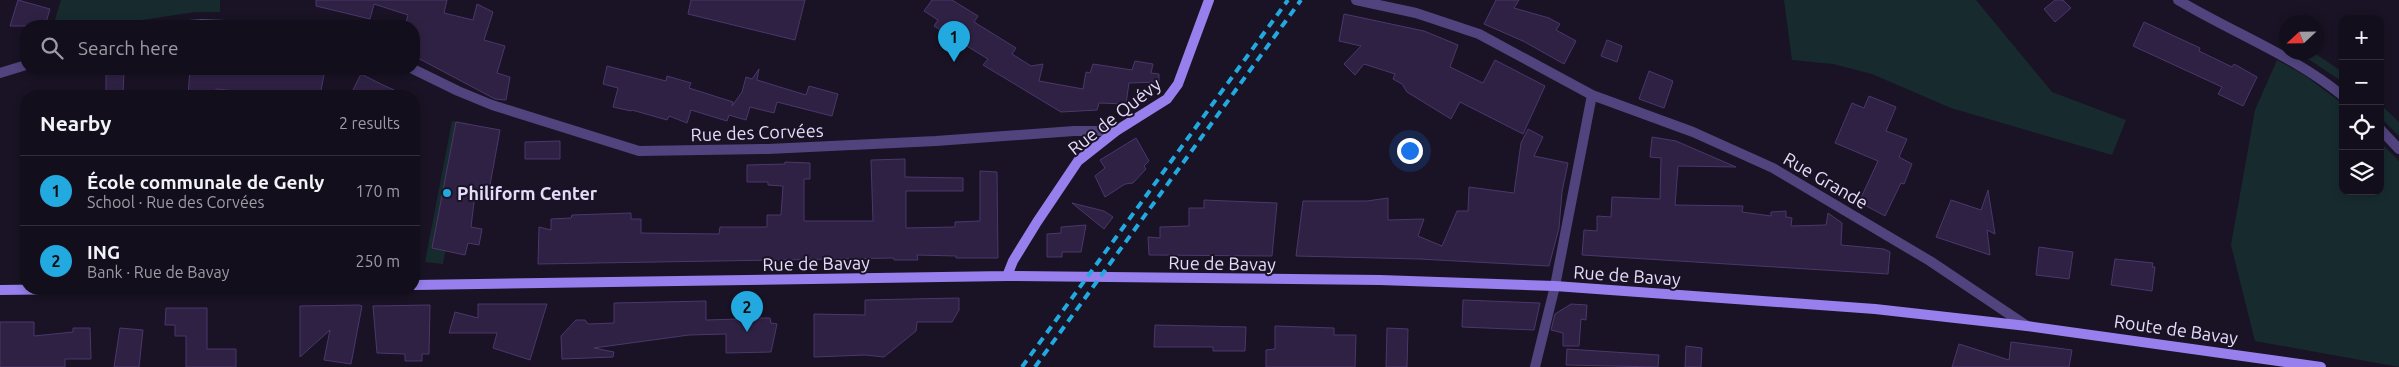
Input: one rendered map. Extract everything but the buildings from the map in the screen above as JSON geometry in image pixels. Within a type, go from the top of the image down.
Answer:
[{"type":"main road","name":"Rue de Quévy","points":[[1007,276],[1013,261],[1037,222],[1078,161],[1116,131],[1167,99],[1178,84],[1209,0]]},
{"type":"main road","name":"Rue de Bavay","points":[[420,285],[1007,276],[1380,280],[1555,286],[1875,310],[2027,326]]},
{"type":"main road","points":[[0,290],[20,290]]},
{"type":"main road","name":"Route de Bavay","points":[[2027,326],[2321,367]]},
{"type":"street","name":"Rue Grande","points":[[1356,0],[1416,13],[1480,34],[1592,95],[1693,132],[1773,168],[1930,261],[2027,326]]},
{"type":"street","points":[[2178,0],[2209,18],[2293,60],[2339,93]]},
{"type":"street","points":[[0,73],[20,67]]},
{"type":"street","name":"Rue des Corvées","points":[[420,72],[492,105],[639,151],[768,149],[936,141],[1074,130],[1116,131]]},
{"type":"street","points":[[1535,367],[1555,286],[1592,95]]},
{"type":"street","points":[[2384,133],[2399,149]]},
{"type":"green space","points":[[61,0],[220,0],[220,12],[195,12],[142,20],[55,20]]},
{"type":"green space","points":[[1784,0],[1976,0],[2052,92],[2126,120],[2112,155],[1951,108],[1872,74],[1833,64],[1792,60]]},
{"type":"green space","points":[[2277,60],[2304,75],[2339,101],[2339,195],[2384,195],[2384,146],[2399,161],[2399,367],[2255,341],[2231,245],[2255,110]]},
{"type":"green space","points":[[2310,60],[2324,60],[2339,69],[2339,79]]},
{"type":"green space","points":[[2384,108],[2399,122],[2399,136],[2384,121]]},
{"type":"green space","name":"Philiform Center","points":[[452,121],[468,123],[443,264],[425,262]]},
{"type":"railway","points":[[1022,367],[1288,0]]},
{"type":"railway","points":[[1035,367],[1301,0]]},
{"type":"place","name":"École communale de Genly","points":[[954,62]]},
{"type":"place","name":"Philiform Center","points":[[447,193]]},
{"type":"place","name":"ING","points":[[747,332]]}]
